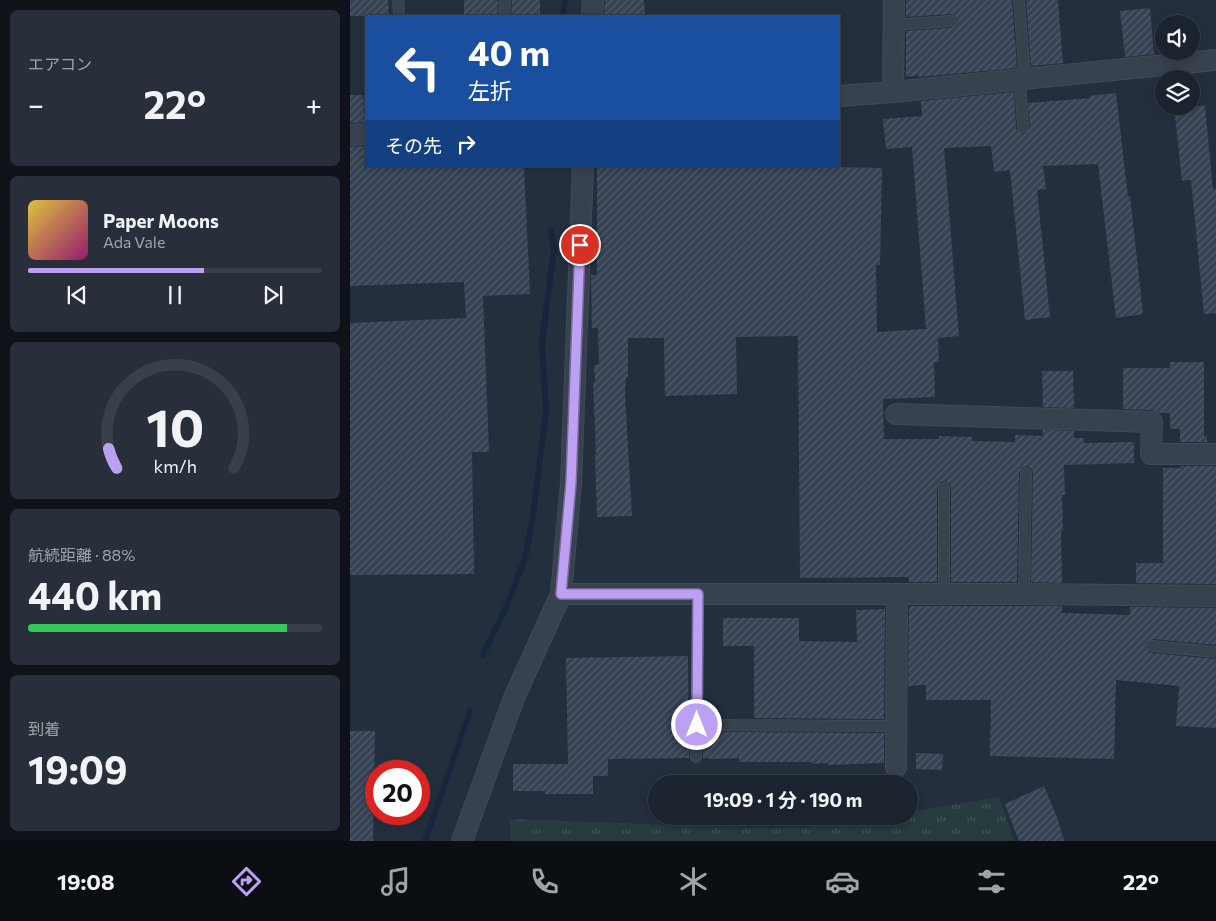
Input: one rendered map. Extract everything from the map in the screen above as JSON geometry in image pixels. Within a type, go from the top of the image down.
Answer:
[{"type":"street","points":[[592,15],[593,0]]},
{"type":"street","points":[[893,92],[894,0]]},
{"type":"street","points":[[840,96],[1216,60]]},
{"type":"street","points":[[350,135],[365,134]]},
{"type":"street","points":[[462,841],[514,698],[561,594],[571,483],[583,167]]},
{"type":"street","points":[[896,414],[1152,422],[1150,454],[1216,454]]},
{"type":"street","points":[[561,594],[1216,596]]},
{"type":"street","points":[[896,767],[897,594]]},
{"type":"lane","points":[[398,0],[399,15]]},
{"type":"lane","points":[[504,15],[505,0]]},
{"type":"lane","points":[[1019,0],[1023,127]]},
{"type":"lane","points":[[894,25],[951,22]]},
{"type":"lane","points":[[1024,594],[1026,473]]},
{"type":"lane","points":[[944,488],[944,594]]},
{"type":"lane","points":[[696,757],[698,594]]},
{"type":"lane","points":[[1152,646],[1216,652]]},
{"type":"lane","points":[[697,725],[896,726]]},
{"type":"green space","points":[[999,797],[1014,841],[510,841],[510,819],[648,825],[807,828],[825,825],[918,825],[918,810]]},
{"type":"building","points":[[350,0],[388,0],[389,15],[350,16]]},
{"type":"building","points":[[464,0],[498,0],[497,15],[464,15]]},
{"type":"building","points":[[512,0],[540,0],[540,15],[511,15]]},
{"type":"building","points":[[605,0],[644,0],[645,15],[604,15]]},
{"type":"building","points":[[906,0],[1012,0],[1017,68],[906,77],[906,31],[951,28],[958,21],[951,14],[906,17]]},
{"type":"building","points":[[1026,0],[1058,0],[1063,63],[1031,66]]},
{"type":"building","points":[[1150,8],[1154,54],[1125,57],[1120,11]]},
{"type":"building","points":[[1014,92],[1016,128],[1023,134],[1030,127],[1028,103],[1090,98],[1090,96],[1116,93],[1143,314],[1116,318],[1098,164],[1043,166],[1046,189],[1037,190],[1050,317],[1025,320],[1010,170],[994,172],[991,146],[944,148],[959,336],[938,338],[939,362],[934,362],[935,397],[883,399],[884,439],[939,439],[939,436],[972,437],[972,441],[1015,442],[1015,435],[1043,436],[1043,430],[1074,431],[1074,438],[1084,438],[1084,443],[1134,442],[1134,463],[1064,465],[1065,495],[1062,495],[1063,531],[1061,531],[1062,583],[1031,582],[1033,473],[1032,469],[1027,466],[1022,467],[1019,473],[1017,582],[951,582],[951,488],[950,484],[944,481],[940,482],[937,488],[937,582],[909,582],[908,577],[800,578],[798,336],[736,337],[737,394],[665,396],[664,338],[628,338],[628,377],[626,377],[625,395],[632,516],[597,517],[593,382],[595,382],[594,365],[599,364],[598,328],[592,328],[591,275],[597,275],[597,167],[882,168],[880,265],[876,265],[877,332],[926,329],[912,147],[886,149],[883,119],[922,116],[921,101]]},
{"type":"building","points":[[350,95],[363,95],[365,122],[350,123]]},
{"type":"building","points":[[1200,106],[1205,106],[1213,189],[1216,189],[1216,313],[1204,314],[1191,180],[1182,181],[1175,115],[1200,115]]},
{"type":"building","points":[[365,146],[365,167],[524,167],[530,294],[483,296],[489,452],[472,452],[474,574],[350,575],[350,323],[466,318],[464,282],[350,286],[350,147]]},
{"type":"building","points":[[1170,362],[1204,362],[1204,436],[1207,436],[1207,442],[1180,442],[1180,429],[1170,429],[1170,413],[1123,409],[1123,368],[1170,368]]},
{"type":"building","points":[[1042,371],[1073,371],[1074,408],[1043,407]]},
{"type":"building","points":[[1181,466],[1216,466],[1216,584],[1136,583],[1136,563],[1163,563],[1163,468],[1181,468]]},
{"type":"building","points":[[910,606],[1062,606],[1062,613],[1130,615],[1130,607],[1216,608],[1216,645],[1153,639],[1147,642],[1145,646],[1151,653],[1216,659],[1216,728],[1176,726],[1179,686],[1116,680],[1114,759],[990,756],[991,700],[926,700],[926,685],[908,686]]},
{"type":"building","points":[[885,609],[884,719],[754,718],[754,646],[723,646],[723,618],[799,618],[799,641],[857,642],[856,610]]},
{"type":"building","points":[[688,656],[689,758],[608,759],[608,776],[593,776],[593,794],[545,794],[545,791],[513,791],[513,764],[568,764],[566,658]]},
{"type":"building","points":[[350,731],[375,731],[374,760],[365,760],[365,825],[373,825],[373,841],[350,841]]},
{"type":"building","points":[[703,732],[884,733],[884,763],[828,765],[828,763],[812,764],[812,762],[739,762],[739,758],[703,758]]},
{"type":"building","points":[[916,753],[943,754],[942,770],[916,769]]},
{"type":"building","points":[[1044,786],[1057,817],[1064,841],[1019,841],[1005,804]]},
{"type":"waterway","points":[[563,15],[565,0]]},
{"type":"waterway","points":[[483,655],[508,603],[525,558],[532,522],[546,411],[542,343],[554,249],[551,230]]},
{"type":"waterway","points":[[425,841],[470,711]]},
{"type":"route","points":[[580,245],[571,483],[561,594],[698,594],[697,725]]}]
